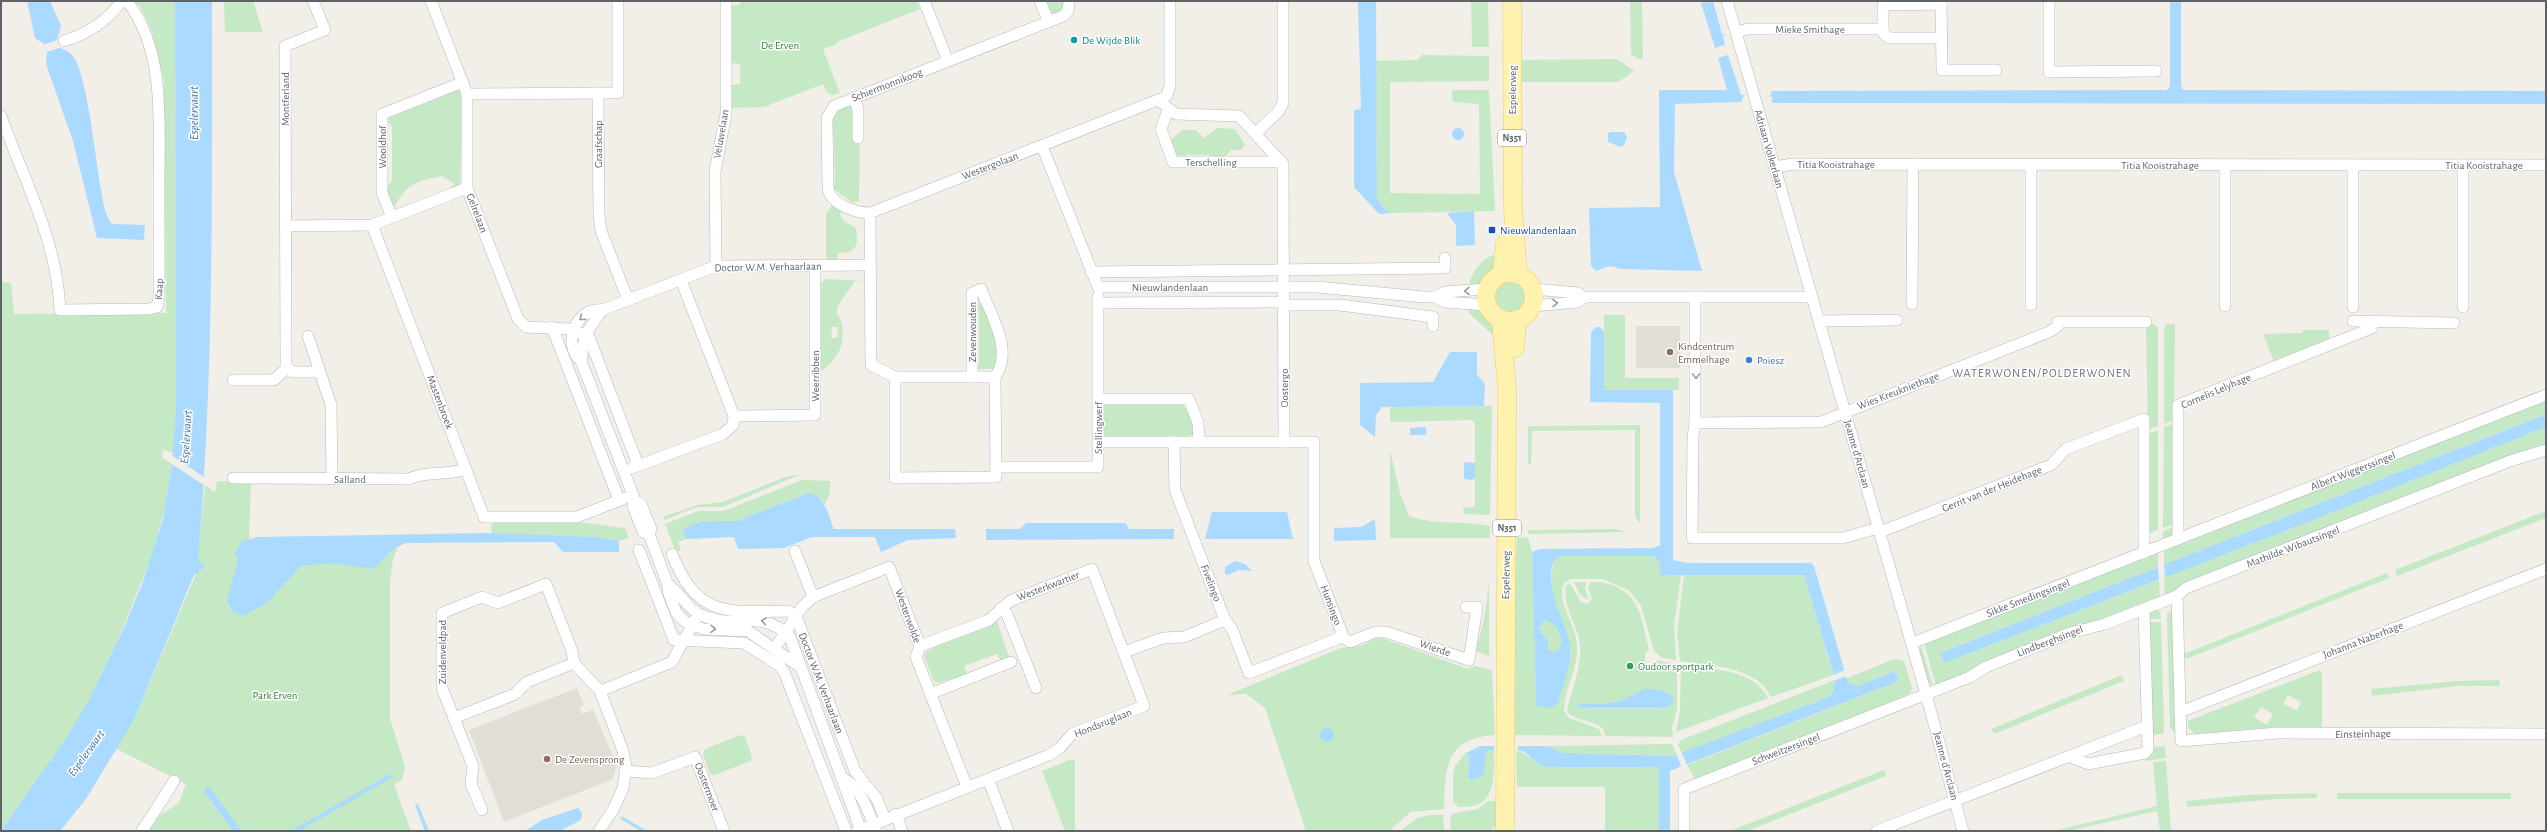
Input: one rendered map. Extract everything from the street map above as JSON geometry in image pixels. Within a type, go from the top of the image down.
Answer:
[{"type":"main road","name":"Espelerweg","points":[[1506,1],[1507,207],[1510,274]]},
{"type":"main road","name":"Espelerweg","points":[[1510,274],[1513,209],[1512,1]]},
{"type":"main road","points":[[1510,274],[1527,280],[1533,298],[1528,314],[1509,320],[1492,314],[1487,297],[1494,279],[1510,274]]},
{"type":"main road","name":"Espelerweg","points":[[1505,831],[1509,755],[1511,632],[1512,387],[1509,320]]},
{"type":"main road","name":"Espelerweg","points":[[1509,755],[1515,831]]},
{"type":"street","points":[[64,41],[76,38],[96,26],[122,1]]},
{"type":"street","name":"Kaap","points":[[1,116],[50,243],[57,273],[60,310],[149,309],[156,307],[160,298],[157,83],[146,36],[136,12],[127,1]]},
{"type":"street","name":"Montferland","points":[[286,226],[285,46],[324,30],[313,1]]},
{"type":"street","name":"Gelrelaan","points":[[431,1],[467,94],[467,188],[519,321],[526,327],[552,327],[573,330]]},
{"type":"street","points":[[467,94],[618,93],[618,1]]},
{"type":"street","name":"Veluwelaan","points":[[716,266],[715,171],[726,114],[726,1]]},
{"type":"street","points":[[924,1],[948,61]]},
{"type":"street","points":[[1040,1],[1049,22]]},
{"type":"street","name":"Schiermonnikoog","points":[[870,213],[852,210],[832,197],[828,190],[828,112],[836,104],[1049,22],[1068,13],[1069,1]]},
{"type":"street","name":"Westergolaan","points":[[870,213],[1158,100],[1167,95],[1170,88],[1170,1]]},
{"type":"street","points":[[1256,133],[1282,107],[1283,1]]},
{"type":"street","name":"Adriaan Volkerlaan","points":[[1728,1],[1812,297]]},
{"type":"street","points":[[2049,1],[2049,72],[2156,71]]},
{"type":"street","points":[[1942,38],[1889,38],[1883,33],[1883,5],[1942,3],[1942,38],[1942,70],[1996,70]]},
{"type":"street","name":"Mieke Smithage","points":[[1737,32],[1748,29],[1883,29]]},
{"type":"street","name":"Wooldhof","points":[[392,217],[382,193],[382,114],[462,82]]},
{"type":"street","name":"Graafschap","points":[[598,93],[599,220],[628,300]]},
{"type":"street","points":[[854,98],[858,109],[858,138]]},
{"type":"street","points":[[1158,100],[1168,110],[1179,115],[1236,115],[1256,133],[1282,162],[1284,304]]},
{"type":"street","name":"Terschelling","points":[[1168,110],[1161,129],[1174,162],[1282,162]]},
{"type":"street","points":[[1042,146],[1098,287]]},
{"type":"street","name":"Titia Kooistrahage","points":[[1774,167],[1785,164],[2546,166]]},
{"type":"street","points":[[1912,164],[1912,304]]},
{"type":"street","points":[[2030,305],[2031,164]]},
{"type":"street","points":[[2225,165],[2225,306]]},
{"type":"street","points":[[2353,165],[2353,307]]},
{"type":"street","points":[[2463,165],[2463,307]]},
{"type":"street","points":[[233,380],[274,380],[287,368],[286,226],[372,225],[467,188]]},
{"type":"street","points":[[870,213],[870,265]]},
{"type":"street","name":"Mastenbroek","points":[[372,225],[484,517],[577,517],[619,500],[634,498]]},
{"type":"street","name":"Nieuwlandenlaan","points":[[1091,272],[1445,268],[1445,258]]},
{"type":"street","name":"Doctor W.M. Verhaarlaan","points":[[799,666],[775,648],[748,631],[710,630],[691,626],[676,612],[668,591],[668,585],[649,534],[643,532],[633,506],[634,498],[624,471],[581,361],[577,358],[572,345],[573,330],[577,322],[586,314],[596,310],[602,310],[716,266],[870,265]]},
{"type":"street","name":"Zevenwouden","points":[[870,265],[871,364],[894,377],[972,377],[995,377],[1002,368],[1002,342],[982,290],[972,293],[972,377]]},
{"type":"street","name":"Weerribben","points":[[738,416],[815,415],[815,266]]},
{"type":"street","points":[[624,471],[728,432],[738,416],[680,280]]},
{"type":"street","name":"Nieuwlandenlaan","points":[[1098,287],[1327,288],[1396,296],[1435,297],[1446,292],[1487,297]]},
{"type":"street","name":"Stellingwerf","points":[[996,467],[1098,467],[1098,287]]},
{"type":"street","points":[[1533,298],[1578,293],[1584,297],[1812,297]]},
{"type":"street","points":[[1533,298],[1578,302],[1584,297]]},
{"type":"street","points":[[1695,423],[1696,297]]},
{"type":"street","name":"Jeanne d'Arclaan","points":[[1812,297],[1912,643],[1963,831]]},
{"type":"street","name":"Nieuwlandenlaan","points":[[1098,302],[1340,305],[1433,317],[1434,326]]},
{"type":"street","name":"Oostergo","points":[[1284,304],[1284,442]]},
{"type":"street","points":[[581,361],[585,335],[602,310]]},
{"type":"street","points":[[1819,322],[1897,320]]},
{"type":"street","points":[[2353,321],[2454,323]]},
{"type":"street","name":"Wies Kreukniethage","points":[[1695,423],[1820,422],[2049,332],[2058,326],[2058,322],[2146,322]]},
{"type":"street","name":"Cornelis Lelyhage","points":[[2178,539],[2178,405],[2372,328],[2372,322]]},
{"type":"street","points":[[552,327],[619,500]]},
{"type":"street","points":[[573,330],[589,337],[638,465]]},
{"type":"street","points":[[308,336],[319,365],[319,372],[332,409],[332,479]]},
{"type":"street","points":[[287,368],[292,372],[319,372]]},
{"type":"street","points":[[894,377],[895,478],[996,477],[995,377]]},
{"type":"street","name":"Albert Wiggerssingel","points":[[2161,546],[2546,395]]},
{"type":"street","points":[[1098,399],[1189,399],[1198,423],[1199,442]]},
{"type":"street","name":"Gerrit van der Heidehage","points":[[1695,423],[1693,437],[1692,538],[1843,538],[1879,530],[2051,466],[2066,449],[2144,419],[2144,553]]},
{"type":"street","points":[[1098,442],[1284,442]]},
{"type":"street","name":"Fivelingo","points":[[1174,442],[1174,490],[1225,620]]},
{"type":"street","name":"Hunsingo","points":[[1225,620],[1232,629],[1249,673],[1337,639],[1342,633],[1314,561],[1314,442],[1284,442]]},
{"type":"street","name":"Mathilde Wibautsingel","points":[[2177,596],[2184,589],[2510,461],[2546,450]]},
{"type":"street","name":"Salland","points":[[233,478],[409,479],[420,474],[452,473],[466,469]]},
{"type":"street","name":"Sikke Smedingsingel","points":[[1912,643],[2161,546]]},
{"type":"street","points":[[795,551],[813,597]]},
{"type":"street","points":[[639,554],[672,636],[676,642],[744,643],[780,666],[785,674],[846,831]]},
{"type":"street","points":[[676,560],[689,588],[706,602],[728,611],[788,611],[796,616]]},
{"type":"street","name":"Westerwolde","points":[[775,648],[796,616],[813,597],[889,567],[920,646],[916,657],[967,787]]},
{"type":"street","name":"Johanna Naberhage","points":[[2180,712],[2546,568]]},
{"type":"street","name":"Westerkwartier","points":[[920,646],[989,620],[1010,601],[1092,569]]},
{"type":"street","name":"Hondsruglaan","points":[[885,818],[1055,752],[1072,734],[1144,706],[1092,569]]},
{"type":"street","name":"Zuidenveldpad","points":[[456,723],[442,683],[442,613],[482,598],[498,603],[546,584],[572,651],[574,663]]},
{"type":"street","name":"Doctor W.M. Verhaarlaan","points":[[668,585],[688,607],[699,614],[720,620],[765,621],[777,625],[792,640],[799,657],[799,666],[843,778],[843,783],[859,830],[874,827],[885,818],[876,796],[855,771],[796,616]]},
{"type":"street","points":[[2177,596],[2180,712]]},
{"type":"street","name":"Lindberghsingel","points":[[1926,694],[1970,677],[1986,667],[2070,633],[2144,609],[2177,596]]},
{"type":"street","points":[[600,690],[670,663],[676,657],[682,642],[706,602]]},
{"type":"street","name":"Wierde","points":[[1340,636],[1350,642],[1375,632],[1386,632],[1470,660],[1477,607],[1466,607]]},
{"type":"street","points":[[1001,608],[1008,616],[1036,688]]},
{"type":"street","points":[[2068,756],[2088,764],[2145,753],[2148,749],[2144,609]]},
{"type":"street","points":[[1124,652],[1164,638],[1184,637],[1225,620]]},
{"type":"street","points":[[930,694],[1011,662]]},
{"type":"street","points":[[482,810],[471,784],[473,766],[456,723],[515,694],[527,682],[574,663],[600,690],[623,751],[625,771],[619,799],[599,831]]},
{"type":"street","name":"Schweitzersingel","points":[[1684,831],[1684,789],[1926,694]]},
{"type":"street","name":"Einsteinhage","points":[[2180,712],[2182,741],[2293,733],[2546,734]]},
{"type":"street","points":[[1878,831],[2147,726]]},
{"type":"street","name":"Oostermoer","points":[[625,771],[652,774],[695,757],[724,831]]},
{"type":"street","name":"Doctor W.M. Verhaarlaan","points":[[843,778],[848,781],[863,801],[874,827]]},
{"type":"street","points":[[988,779],[1008,831]]},
{"type":"street","points":[[142,831],[174,781]]},
{"type":"street","points":[[896,814],[902,831]]},
{"type":"shaded area","points":[[1636,326],[1680,326],[1680,368],[1636,368]]},
{"type":"shaded area","name":"De Zevensprong","points":[[577,688],[584,705],[579,707],[582,714],[593,710],[617,765],[613,779],[504,822],[469,730]]},
{"type":"green space","points":[[133,1],[175,1],[176,405],[173,452],[163,450],[162,458],[172,463],[164,512],[151,558],[100,685],[48,766],[1,830],[1,282],[11,283],[14,314],[166,313],[164,80],[151,29],[140,6]]},
{"type":"green space","points":[[224,1],[253,1],[263,32],[225,32]]},
{"type":"green space","name":"De Erven","points":[[740,1],[916,1],[920,9],[823,49],[840,93],[833,95],[827,93],[823,84],[764,107],[732,108],[731,85],[740,84],[740,64],[731,63],[730,5],[740,5]]},
{"type":"green space","points":[[1044,1],[1059,1],[1060,7],[1060,1],[1064,1],[1063,10],[1053,14]]},
{"type":"green space","points":[[1471,1],[1488,1],[1489,47],[1472,47]]},
{"type":"green space","points":[[1630,1],[1642,1],[1643,59],[1638,59],[1631,54]]},
{"type":"green space","points":[[1422,55],[1489,56],[1489,81],[1390,82],[1390,193],[1480,194],[1479,104],[1453,102],[1452,90],[1489,90],[1495,211],[1392,213],[1386,211],[1377,199],[1376,61],[1417,60]]},
{"type":"green space","points":[[1617,59],[1634,71],[1618,82],[1518,82],[1517,60]]},
{"type":"green space","points":[[460,90],[462,95],[460,185],[452,190],[451,187],[455,184],[442,176],[418,182],[402,194],[393,210],[385,190],[392,181],[392,127],[386,119],[447,95],[449,91]]},
{"type":"green space","points":[[851,103],[855,111],[860,150],[859,201],[853,203],[831,187],[835,182],[834,137],[831,134],[831,119],[836,109]]},
{"type":"green space","points":[[1217,128],[1235,129],[1245,145],[1241,150],[1231,150],[1225,157],[1213,159],[1209,155],[1186,155],[1184,158],[1181,155],[1179,158],[1170,140],[1183,130],[1196,130],[1204,138]]},
{"type":"green space","points":[[833,204],[842,209],[840,215],[844,222],[855,227],[857,238],[856,246],[844,253],[838,253],[836,261],[828,260],[826,257],[826,213]]},
{"type":"green space","points":[[1494,255],[1492,272],[1489,277],[1475,286],[1469,287],[1471,277],[1477,267],[1485,259]]},
{"type":"green space","points":[[825,279],[867,281],[855,281],[839,305],[837,313],[842,324],[843,332],[841,345],[836,357],[821,371],[821,284]],"holes":[[[832,327],[838,327],[837,338],[831,338]]]},
{"type":"green space","points":[[1510,282],[1516,283],[1524,291],[1524,303],[1516,311],[1510,312],[1504,311],[1496,303],[1495,297],[1496,291],[1504,283]]},
{"type":"green space","points":[[978,303],[981,303],[998,342],[997,369],[976,369],[979,363],[979,311],[976,306]]},
{"type":"green space","points":[[1468,306],[1481,310],[1490,316],[1494,325],[1496,338],[1469,313]]},
{"type":"green space","points":[[1604,315],[1625,315],[1625,378],[1679,378],[1679,390],[1604,390]]},
{"type":"green space","points":[[2149,324],[2154,324],[2158,328],[2158,426],[2148,430],[2146,326]]},
{"type":"green space","points":[[2167,324],[2175,324],[2174,420],[2164,424],[2164,329]]},
{"type":"green space","points":[[2303,330],[2329,330],[2329,339],[2274,361],[2263,334],[2302,333]]},
{"type":"green space","points":[[2546,399],[2545,419],[2544,415],[2164,565],[2164,549]]},
{"type":"green space","points":[[1104,404],[1183,404],[1193,423],[1194,434],[1186,437],[1107,438],[1103,435]]},
{"type":"green space","points":[[1492,406],[1490,515],[1464,514],[1463,508],[1475,507],[1475,424],[1472,420],[1390,422],[1390,407]]},
{"type":"green space","points":[[2174,423],[2174,524],[2163,528],[2164,427]]},
{"type":"green space","points":[[1640,425],[1640,523],[1635,517],[1635,430],[1532,431],[1531,464],[1528,464],[1528,426]]},
{"type":"green space","points":[[2546,427],[2546,446],[2165,596],[2164,577]]},
{"type":"green space","points":[[2158,430],[2158,530],[2148,534],[2148,434]]},
{"type":"green space","points":[[1390,450],[1400,493],[1409,516],[1430,521],[1469,523],[1490,526],[1490,538],[1390,538]]},
{"type":"green space","points":[[801,474],[723,507],[697,507],[664,520],[663,517],[697,505],[723,502],[785,477]]},
{"type":"green space","points":[[802,480],[830,481],[830,493],[824,505],[821,499],[808,493],[737,521],[682,529],[686,539],[678,542],[681,550],[676,552],[665,524],[698,511],[724,511]]},
{"type":"green space","name":"Park Erven","points":[[217,481],[251,482],[249,536],[251,536],[249,539],[393,549],[398,546],[393,559],[390,583],[390,719],[405,766],[402,780],[394,785],[411,831],[239,831],[204,792],[233,831],[148,831],[160,815],[179,803],[186,784],[115,748],[135,718],[196,574],[205,484],[215,493]]},
{"type":"green space","points":[[2546,511],[2546,518],[2397,576],[2395,570]]},
{"type":"green space","points":[[495,521],[577,522],[625,528],[629,538],[619,541],[597,537],[496,535],[492,534],[491,526]]},
{"type":"green space","points":[[2174,527],[2172,536],[2163,541],[2163,531]]},
{"type":"green space","points":[[1615,529],[1626,532],[1528,534],[1528,530]]},
{"type":"green space","points":[[1517,537],[1528,538],[1532,552],[1536,704],[1558,703],[1563,683],[1567,635],[1551,589],[1553,562],[1561,556],[1653,556],[1660,563],[1660,575],[1681,575],[1674,626],[1676,660],[1662,658],[1654,651],[1641,606],[1629,590],[1602,579],[1570,579],[1564,583],[1562,591],[1564,606],[1576,637],[1577,653],[1574,670],[1566,694],[1564,711],[1569,718],[1599,729],[1602,736],[1515,735],[1514,636]]},
{"type":"green space","points":[[2158,551],[2158,567],[1940,653],[1944,663],[2159,580],[2160,598],[1984,663],[1971,672],[1936,686],[1924,643]]},
{"type":"green space","points":[[2387,573],[2389,578],[2186,659],[2184,654]]},
{"type":"green space","points":[[1684,575],[1804,575],[1833,675],[1771,697],[1764,687],[1755,679],[1744,673],[1731,669],[1680,661],[1677,633]]},
{"type":"green space","points":[[1489,582],[1489,656],[1476,651],[1484,620]]},
{"type":"green space","points":[[1574,582],[1586,582],[1585,589],[1589,600],[1580,595]]},
{"type":"green space","points":[[1590,582],[1599,582],[1612,585],[1629,595],[1634,602],[1641,618],[1649,650],[1645,652],[1645,672],[1658,660],[1677,665],[1677,710],[1672,727],[1673,737],[1605,736],[1604,731],[1600,727],[1576,718],[1567,711],[1578,670],[1580,645],[1579,637],[1566,601],[1566,586],[1570,583],[1581,602],[1587,604],[1592,599],[1588,588]],"holes":[[[1624,700],[1669,707],[1577,707],[1584,704],[1604,704]]]},
{"type":"green space","points":[[2153,610],[2160,611],[2161,619],[2148,619]]},
{"type":"green space","points":[[2173,611],[2176,734],[2170,728],[2167,613]]},
{"type":"green space","points":[[1544,620],[1553,624],[1559,632],[1561,637],[1561,646],[1558,651],[1553,652],[1548,649],[1548,641],[1539,629]]},
{"type":"green space","points":[[997,621],[1009,657],[1001,661],[997,654],[964,666],[967,674],[938,683],[934,681],[924,656],[926,652],[947,640]]},
{"type":"green space","points":[[2148,622],[2161,622],[2164,731],[2162,734],[2152,735]]},
{"type":"green space","points":[[1379,637],[1468,669],[1475,666],[1492,670],[1495,735],[1478,737],[1466,742],[1457,749],[1447,768],[1444,809],[1411,812],[1389,831],[1306,831],[1265,708],[1246,694],[1227,695],[1341,648],[1360,646]]},
{"type":"green space","points":[[1921,645],[1933,686],[1927,679],[1922,667],[1920,654]]},
{"type":"green space","points":[[1894,659],[1904,661],[1912,688],[1910,693],[1905,695],[1906,698],[1695,779],[1687,765],[1899,681],[1895,671],[1857,686],[1848,683],[1846,679]]},
{"type":"green space","points":[[1681,665],[1717,669],[1742,675],[1761,688],[1768,698],[1676,732],[1680,711]]},
{"type":"green space","points":[[2320,670],[2322,674],[2322,727],[2264,728],[2195,734],[2188,728],[2188,721]],"holes":[[[2288,695],[2301,702],[2297,711],[2283,704]],[[2261,707],[2273,714],[2267,725],[2254,717]]]},
{"type":"green space","points":[[2122,675],[2124,681],[1994,734],[1991,729]]},
{"type":"green space","points":[[1835,680],[1834,689],[1829,697],[1682,753],[1678,744],[1681,740]]},
{"type":"green space","points":[[2499,680],[2500,686],[2457,686],[2372,696],[2371,689],[2457,681]]},
{"type":"green space","points":[[740,735],[745,737],[752,757],[751,761],[714,775],[710,774],[703,754],[705,749]]},
{"type":"green space","points":[[1672,744],[1677,755],[1564,753],[1547,746]]},
{"type":"green space","points":[[2165,746],[2166,758],[2145,761],[2145,758],[2153,754],[2152,747]]},
{"type":"green space","points":[[1489,750],[1494,751],[1494,774],[1490,791],[1481,803],[1467,807],[1457,807],[1457,804],[1453,803],[1453,774],[1455,766],[1466,753],[1469,757],[1468,770]]},
{"type":"green space","points":[[1518,750],[1545,767],[1657,767],[1659,770],[1659,831],[1605,831],[1605,787],[1517,787],[1516,755]]},
{"type":"green space","points":[[1072,759],[1075,761],[1075,831],[1065,831],[1042,771]]},
{"type":"green space","points":[[2166,761],[2171,831],[2160,831],[2157,811],[2068,831],[2053,831],[2157,806],[2153,762]]},
{"type":"green space","points":[[1884,770],[1886,776],[1747,831],[1730,831]]},
{"type":"green space","points":[[2317,793],[2317,798],[2276,799],[2187,807],[2186,801],[2247,795]]},
{"type":"green space","points":[[2337,793],[2511,793],[2511,799],[2337,799]]},
{"type":"green space","points":[[1488,801],[1502,801],[1496,826],[1491,830],[1450,831],[1451,814],[1478,809]]},
{"type":"green space","points":[[1430,815],[1443,815],[1444,831],[1400,831],[1417,818]]},
{"type":"water","points":[[27,1],[50,1],[61,26],[57,39],[60,48],[68,51],[77,63],[86,96],[102,198],[107,216],[112,224],[145,225],[144,240],[97,238],[73,141],[46,64],[47,52],[44,44],[35,38]]},
{"type":"water","name":"Espelervaart","points":[[175,1],[212,1],[211,281],[207,420],[198,560],[205,567],[194,575],[135,718],[86,799],[60,831],[1,831],[68,735],[89,700],[123,630],[142,584],[163,519],[172,463],[176,405]]},
{"type":"water","points":[[1358,1],[1376,1],[1377,199],[1386,211],[1392,213],[1379,214],[1354,187],[1354,110],[1361,109]]},
{"type":"water","points":[[1713,1],[1722,34],[1726,35],[1723,36],[1725,45],[1715,48],[1701,3]]},
{"type":"water","points":[[2170,1],[2181,1],[2181,86],[2183,90],[2546,91],[2546,104],[1772,103],[1772,97],[1770,97],[1772,91],[2167,90],[2170,86]]},
{"type":"water","points":[[1728,55],[1741,95],[1744,95],[1741,102],[1675,104],[1674,172],[1702,271],[1620,269],[1610,266],[1596,271],[1591,266],[1589,208],[1660,207],[1659,90],[1727,90],[1718,58]]},
{"type":"water","points":[[1456,128],[1460,128],[1464,134],[1460,140],[1456,140],[1452,136],[1452,132]]},
{"type":"water","points":[[1624,132],[1627,137],[1624,145],[1621,147],[1608,142],[1608,133]]},
{"type":"water","points":[[1474,211],[1475,245],[1456,246],[1456,225],[1447,213]]},
{"type":"water","points":[[1596,327],[1600,327],[1604,332],[1604,390],[1673,390],[1673,560],[1687,563],[1811,563],[1814,566],[1848,683],[1857,686],[1895,671],[1899,681],[1670,771],[1670,831],[1659,831],[1659,770],[1657,767],[1545,767],[1518,750],[1518,746],[1547,746],[1564,753],[1673,756],[1829,697],[1834,689],[1835,680],[1804,575],[1660,575],[1660,563],[1653,556],[1561,556],[1553,562],[1551,575],[1554,597],[1568,636],[1570,661],[1558,703],[1547,708],[1536,705],[1532,552],[1540,549],[1653,548],[1660,545],[1660,403],[1590,402],[1591,332]],"holes":[[[1544,620],[1557,628],[1561,637],[1561,646],[1558,651],[1553,652],[1548,649],[1548,641],[1539,629]]]},
{"type":"water","points":[[1450,352],[1477,352],[1477,375],[1485,384],[1484,406],[1382,407],[1376,415],[1375,437],[1360,425],[1360,383],[1433,382]]},
{"type":"water","points":[[2544,415],[2546,427],[2303,524],[1944,663],[1940,653]]},
{"type":"water","points":[[1426,427],[1426,435],[1410,435],[1410,428]]},
{"type":"water","points":[[1464,463],[1475,463],[1475,478],[1472,480],[1464,479]]},
{"type":"water","points":[[808,493],[814,494],[822,501],[834,529],[955,529],[956,538],[908,540],[881,552],[875,537],[812,537],[784,548],[738,549],[734,537],[686,539],[682,529],[700,522],[737,521]]},
{"type":"water","points":[[1212,512],[1287,512],[1293,539],[1205,539]]},
{"type":"water","points":[[1375,519],[1376,540],[1334,541],[1334,528],[1361,527]]},
{"type":"water","points":[[1026,523],[1126,523],[1129,529],[1174,529],[1174,539],[986,540],[986,529],[1020,529]]},
{"type":"water","points":[[487,533],[597,537],[619,541],[619,552],[563,552],[554,542],[406,543],[393,549],[374,569],[333,563],[301,566],[267,603],[243,616],[232,611],[227,601],[238,559],[235,553],[241,542],[257,537]]},
{"type":"water","points":[[1235,561],[1245,564],[1252,571],[1239,570],[1228,575],[1225,574],[1225,567]]},
{"type":"water","points":[[1644,689],[1661,690],[1672,696],[1673,703],[1669,707],[1577,707],[1578,704],[1604,704],[1624,700]]},
{"type":"water","points":[[1327,728],[1332,730],[1334,735],[1332,740],[1327,742],[1322,740],[1320,735],[1322,730]]},
{"type":"water","points":[[1480,746],[1494,746],[1494,751],[1489,750],[1486,754],[1483,776],[1471,780],[1468,778],[1469,757],[1466,753]]},
{"type":"water","points":[[390,774],[393,777],[299,831],[291,831]]},
{"type":"water","points":[[207,787],[210,788],[242,831],[233,831],[204,792]]},
{"type":"water","points":[[418,804],[429,831],[425,831],[415,805]]},
{"type":"water","points":[[578,808],[582,813],[581,820],[559,831],[525,831],[542,820]]},
{"type":"pier","points":[[60,39],[60,46],[62,47],[44,53],[47,51],[45,45],[42,45]]},
{"type":"pier","points":[[171,455],[207,479],[207,487],[170,463]]},
{"type":"pier","points":[[2164,563],[2165,579],[2159,582],[2158,565]]},
{"type":"pier","points":[[1845,670],[1847,676],[1833,681],[1831,676]]},
{"type":"pier","points":[[1681,751],[1688,767],[1682,769],[1676,753]]},
{"type":"waterway","points":[[622,818],[644,831]]},
{"type":"place","name":"De Wijde Blik","points":[[1074,40]]},
{"type":"place","name":"Nieuwlandenlaan","points":[[1492,230]]},
{"type":"place","name":"Kindcentrum Emmelhage","points":[[1670,352]]},
{"type":"place","name":"Poiesz","points":[[1749,360]]},
{"type":"place","name":"Oudoor sportpark","points":[[1630,666]]},
{"type":"place","name":"De Zevensprong","points":[[547,759]]},
{"type":"district","name":"WATERWONEN/POLDERWONEN","points":[[2042,373]]}]
